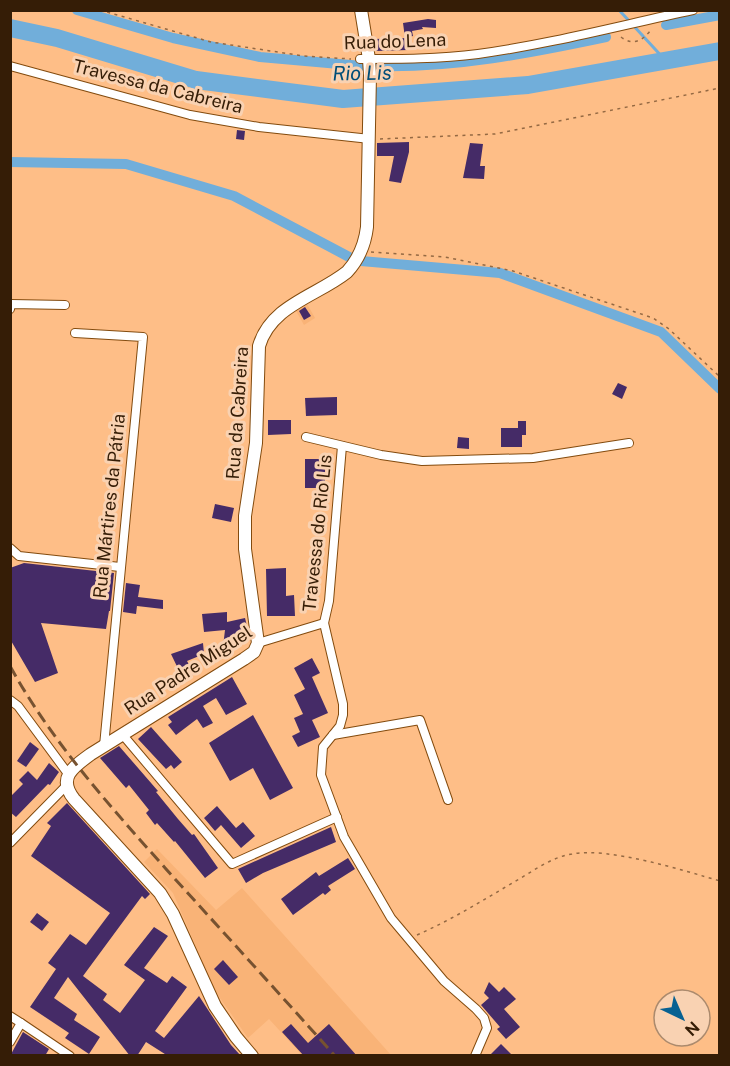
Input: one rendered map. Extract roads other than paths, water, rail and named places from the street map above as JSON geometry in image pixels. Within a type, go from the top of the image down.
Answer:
[{"type":"main road","name":"Rua da Cabreira","points":[[258,643],[245,549],[245,533],[256,443],[259,346],[262,335],[279,314],[342,276],[362,251],[367,227],[370,75],[364,59],[361,10]]},
{"type":"main road","name":"Rua Padre Miguel","points":[[67,781],[82,760],[244,659],[254,652],[258,643]]},
{"type":"main road","points":[[67,781],[74,799],[160,893],[215,1006],[252,1056]]},
{"type":"street","name":"Rua do Lena","points":[[364,59],[477,54],[538,44],[693,10]]},
{"type":"street","name":"Travessa da Cabreira","points":[[10,66],[190,115],[259,127],[370,139]]},
{"type":"street","points":[[10,309],[11,304],[65,305]]},
{"type":"street","name":"Rua Mártires da Pátria","points":[[75,333],[143,337],[104,746]]},
{"type":"street","points":[[306,437],[342,446]]},
{"type":"street","name":"Travessa do Rio Lis","points":[[324,623],[329,601],[342,446],[422,461],[533,458],[629,443]]},
{"type":"street","points":[[10,548],[19,556],[120,567]]},
{"type":"street","name":"Rua Padre Miguel","points":[[258,643],[324,623]]},
{"type":"street","points":[[324,623],[343,704],[343,715],[340,726],[323,747],[321,775],[344,837],[391,918],[444,981],[484,1018],[487,1028],[475,1056]]},
{"type":"street","points":[[10,700],[18,706],[67,781],[10,843]]},
{"type":"street","points":[[333,735],[420,720],[448,800]]},
{"type":"street","points":[[122,734],[232,864],[337,817]]},
{"type":"street","points":[[10,1016],[70,1056]]},
{"type":"street","points":[[10,1041],[21,1023]]},
{"type":"waterway","points":[[77,10],[173,38],[260,57],[362,66]]},
{"type":"waterway","points":[[619,10],[666,61]]},
{"type":"waterway","points":[[666,25],[720,15]]},
{"type":"waterway","name":"Rio Lis","points":[[10,28],[57,38],[196,80],[343,99],[528,85],[720,51]]},
{"type":"waterway","points":[[377,66],[464,62],[521,54],[606,37]]},
{"type":"waterway","points":[[10,162],[126,164],[234,196],[351,258]]},
{"type":"waterway","points":[[361,261],[500,273],[661,332],[720,389]]},
{"type":"railway","points":[[10,666],[44,721],[82,772],[166,869],[335,1056]]}]
